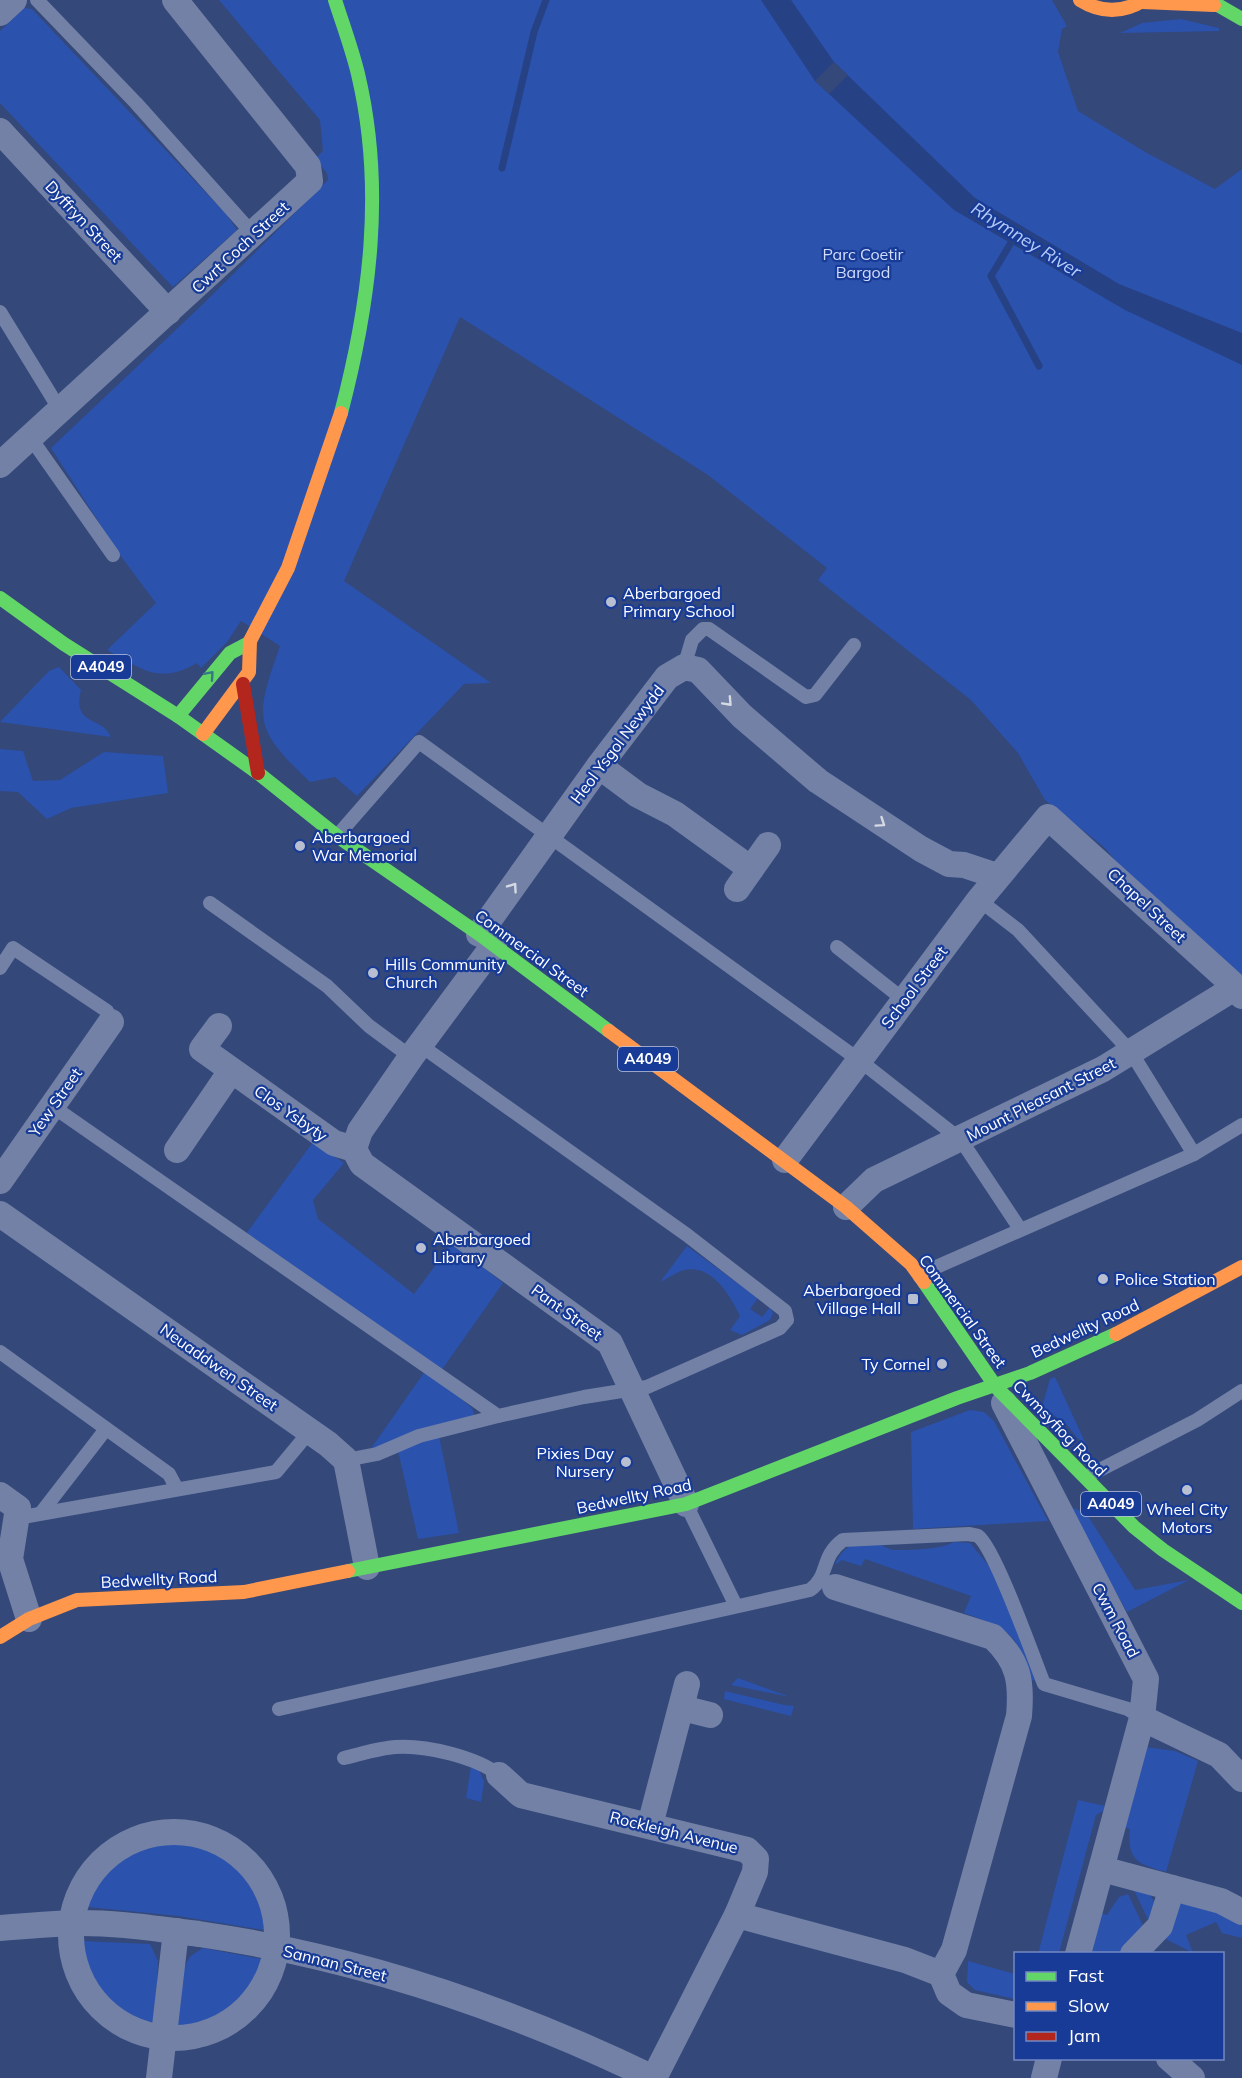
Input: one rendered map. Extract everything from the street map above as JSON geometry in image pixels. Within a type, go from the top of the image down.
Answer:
[{"type":"main road","points":[[258,773],[250,738],[243,684],[250,668],[249,642],[286,572],[326,466],[348,395],[364,325],[375,227],[374,182],[362,88],[348,34],[335,0]]},
{"type":"main road","points":[[1080,0],[1087,5],[1113,11],[1143,1],[1211,3],[1242,19]]},
{"type":"main road","name":"Commercial Street","points":[[0,598],[64,644],[178,716],[258,773],[337,836],[487,940],[846,1207],[911,1264],[996,1387]]},
{"type":"main road","points":[[178,716],[230,653],[249,642]]},
{"type":"main road","points":[[203,734],[233,690],[243,684]]},
{"type":"main road","name":"Bedwellty Road","points":[[0,1637],[29,1619],[77,1600],[244,1592],[686,1504],[957,1398],[996,1387],[1157,1313],[1242,1268]]},
{"type":"main road","name":"Cwmsyfiog Road","points":[[996,1387],[1141,1533],[1242,1603]]},
{"type":"street","points":[[0,14],[14,0]]},
{"type":"street","name":"Cwrt Coch Street","points":[[0,465],[310,182],[308,166],[175,0]]},
{"type":"street","name":"Dyffryn Street","points":[[0,131],[168,312]]},
{"type":"street","points":[[684,667],[698,670],[742,717],[818,781],[949,864],[964,865],[997,876]]},
{"type":"street","name":"Heol Ysgol Newydd","points":[[487,940],[549,837],[599,766],[667,677],[684,667]]},
{"type":"street","points":[[599,766],[638,795],[675,814],[744,879],[768,845]]},
{"type":"street","name":"School Street","points":[[785,1160],[997,876],[1048,818]]},
{"type":"street","name":"Chapel Street","points":[[1048,818],[1239,992]]},
{"type":"street","points":[[354,1149],[360,1131],[416,1051],[487,940]]},
{"type":"street","name":"Mount Pleasant Street","points":[[846,1207],[873,1180],[961,1140],[1103,1069],[1239,992]]},
{"type":"street","name":"Yew Street","points":[[0,1181],[111,1022]]},
{"type":"street","name":"Clos Ysbyty","points":[[219,1026],[202,1049],[334,1143],[354,1149]]},
{"type":"street","points":[[177,1150],[231,1071]]},
{"type":"street","name":"Pant Street","points":[[354,1149],[363,1164],[610,1343],[686,1504]]},
{"type":"street","name":"Neuaddwen Street","points":[[0,1214],[310,1431],[346,1460]]},
{"type":"street","name":"Cwm Road","points":[[996,1387],[1062,1521],[1143,1669],[1146,1691],[1142,1718],[1078,1952]]},
{"type":"street","points":[[346,1460],[367,1567]]},
{"type":"street","points":[[0,1495],[29,1515],[10,1559],[29,1619]]},
{"type":"street","points":[[836,1587],[993,1637],[1007,1651],[1017,1671],[1033,1687],[1019,1716],[954,1950],[941,1974]]},
{"type":"street","points":[[650,1825],[685,1696],[710,1715]]},
{"type":"street","points":[[1142,1718],[1219,1755],[1242,1779]]},
{"type":"street","name":"Rockleigh Avenue","points":[[499,1775],[521,1795],[747,1850],[756,1859],[755,1872],[737,1915],[654,2078]]},
{"type":"street","points":[[184,1831],[217,1841],[243,1856],[263,1881],[276,1911],[278,1925],[272,1971],[263,1988],[245,2010],[229,2024],[194,2037],[162,2039],[130,2030],[105,2013],[81,1986],[71,1954],[70,1933],[74,1923],[81,1889],[99,1863],[123,1844],[133,1840],[154,1833],[184,1831]]},
{"type":"street","points":[[1102,1869],[1221,1901],[1242,1912]]},
{"type":"street","points":[[1134,1952],[1160,1926],[1172,1888]]},
{"type":"street","points":[[737,1915],[905,1960],[941,1974],[949,1993],[966,2005],[1014,2015]]},
{"type":"street","name":"Sannan Street","points":[[0,1928],[74,1923],[176,1931],[276,1948],[372,1971],[434,1990],[599,2051],[654,2078]]},
{"type":"street","points":[[159,2078],[176,1931]]},
{"type":"street","points":[[1044,2078],[1048,2060]]},
{"type":"street","points":[[1171,2060],[1192,2078]]},
{"type":"lane","points":[[37,0],[136,103],[254,235]]},
{"type":"lane","points":[[0,312],[60,410]]},
{"type":"lane","points":[[30,437],[113,555]]},
{"type":"lane","points":[[684,667],[692,640],[703,629],[709,629],[806,697],[815,695],[854,645]]},
{"type":"lane","points":[[337,836],[419,742],[859,1060],[961,1140],[1020,1229]]},
{"type":"lane","points":[[979,900],[1018,930],[1131,1052],[1194,1154]]},
{"type":"lane","points":[[210,903],[327,986],[369,1026],[416,1051],[687,1235],[785,1311],[787,1320],[780,1328],[647,1387],[584,1397],[498,1416],[419,1436],[377,1454],[346,1460]]},
{"type":"lane","points":[[837,947],[904,1000]]},
{"type":"lane","points":[[0,968],[13,948],[107,1011],[111,1022]]},
{"type":"lane","points":[[52,1106],[498,1416]]},
{"type":"lane","points":[[920,1277],[934,1268],[1020,1229],[1194,1154],[1242,1125]]},
{"type":"lane","points":[[0,1352],[169,1474],[177,1489]]},
{"type":"lane","points":[[1085,1478],[1197,1420],[1242,1391]]},
{"type":"lane","points":[[29,1515],[106,1429]]},
{"type":"lane","points":[[29,1515],[276,1472],[310,1431]]},
{"type":"lane","points":[[686,1504],[736,1606]]},
{"type":"lane","points":[[279,1709],[810,1590],[819,1583],[831,1549],[843,1540],[969,1534],[978,1536],[985,1544],[998,1569],[1033,1687],[1128,1709],[1142,1718]]},
{"type":"lane","points":[[344,1758],[394,1747],[412,1747],[485,1764],[499,1775]]},
{"type":"green space","name":"Parc Coetir Bargod","points":[[219,0],[1052,0],[1067,26],[1062,29],[1058,52],[1078,111],[1147,153],[1215,189],[1242,169],[1242,977],[1125,872],[1104,847],[1045,800],[1018,753],[971,700],[818,580],[827,568],[708,475],[460,317],[344,581],[491,683],[464,684],[357,796],[335,777],[310,782],[277,748],[268,734],[263,706],[280,646],[241,621],[227,642],[201,668],[197,663],[184,670],[161,674],[141,668],[107,650],[156,603],[120,555],[51,448],[201,306],[328,180],[327,173],[315,159],[323,151],[320,120]]},
{"type":"green space","points":[[24,8],[32,9],[227,215],[237,230],[173,287],[0,103],[0,31]]},
{"type":"green space","points":[[1181,19],[1219,28],[1219,31],[1120,33],[1142,23]]},
{"type":"green space","points":[[59,667],[81,690],[79,702],[84,715],[107,730],[111,737],[0,722],[49,671]]},
{"type":"green space","points":[[0,749],[23,751],[33,781],[60,780],[104,752],[163,756],[168,793],[71,808],[47,819],[18,792],[0,791]]},
{"type":"green space","points":[[313,1142],[344,1163],[313,1200],[318,1219],[414,1294],[452,1243],[503,1283],[436,1378],[472,1408],[475,1416],[437,1426],[459,1533],[418,1539],[399,1455],[391,1441],[370,1450],[430,1364],[246,1234]]},
{"type":"green space","points":[[687,1246],[758,1298],[750,1309],[762,1317],[770,1307],[773,1313],[770,1320],[742,1335],[730,1330],[740,1316],[725,1290],[710,1275],[701,1271],[691,1269],[681,1271],[660,1282]]},
{"type":"green space","points":[[1055,1377],[1090,1453],[1066,1424],[1042,1407],[1050,1379]]},
{"type":"green space","points":[[970,1410],[984,1412],[994,1421],[1048,1521],[913,1529],[911,1432]]},
{"type":"green space","points":[[1068,1506],[1086,1513],[1135,1590],[1189,1580],[1127,1612]]},
{"type":"green space","points":[[954,1542],[970,1543],[994,1572],[1037,1680],[1029,1681],[1021,1652],[1010,1635],[992,1624],[964,1613],[971,1596],[865,1559],[861,1566],[842,1560],[835,1565],[841,1554],[856,1543],[876,1543],[894,1550],[917,1550]]},
{"type":"green space","points":[[738,1678],[790,1697],[731,1685]]},
{"type":"green space","points":[[725,1691],[794,1706],[791,1716],[724,1699]]},
{"type":"green space","points":[[1146,1747],[1175,1751],[1198,1761],[1166,1872],[1149,1867],[1137,1860],[1130,1848],[1130,1829],[1124,1827]]},
{"type":"green space","points":[[471,1767],[479,1770],[484,1781],[481,1802],[466,1798]]},
{"type":"green space","points":[[1078,1800],[1110,1807],[1096,1815],[1059,1952],[1039,1952]]},
{"type":"green space","points":[[164,1838],[185,1840],[219,1851],[245,1871],[263,1901],[269,1921],[264,1930],[178,1916],[88,1907],[89,1893],[103,1870],[125,1854]]},
{"type":"green space","points":[[1146,1889],[1155,1907],[1151,1926],[1134,1890]]},
{"type":"green space","points":[[1128,1894],[1146,1932],[1123,1952],[1089,1952],[1099,1913],[1107,1915],[1119,1897]]},
{"type":"green space","points":[[1180,1902],[1225,1912],[1242,1925],[1242,1938],[1222,1933],[1216,1922],[1186,1935],[1193,1952],[1162,1937]]},
{"type":"green space","points":[[81,1941],[150,1944],[158,1961],[155,2019],[148,2025],[141,2026],[107,2002],[90,1981],[82,1956]]},
{"type":"green space","points":[[203,1948],[261,1959],[263,1975],[248,1995],[228,2015],[204,2027],[191,2028],[178,2025],[177,2000],[184,1969],[191,1956]]},
{"type":"green space","points":[[968,1961],[1014,1974],[1014,1999],[975,1990],[967,1982]]},
{"type":"water","name":"Rhymney River","points":[[761,0],[791,0],[834,62],[975,198],[1119,284],[1242,333],[1242,365],[1125,310],[954,210],[815,81]]},
{"type":"pier","points":[[834,62],[848,75],[829,94],[815,81]]},
{"type":"waterway","points":[[502,168],[534,32],[546,0]]},
{"type":"waterway","name":"Rhymney River","points":[[1015,236],[991,276],[1039,366]]},
{"type":"traffic: fast","points":[[335,0],[356,65],[366,117],[371,159],[372,202],[370,245],[360,329],[341,413]]},
{"type":"traffic: fast","points":[[1209,0],[1242,19]]},
{"type":"traffic: fast","points":[[0,598],[64,644],[178,716],[258,773],[337,836],[479,934],[609,1031]]},
{"type":"traffic: fast","points":[[178,716],[230,653],[249,643]]},
{"type":"traffic: fast","points":[[924,1282],[996,1387],[1134,1527],[1163,1550],[1242,1603]]},
{"type":"traffic: fast","points":[[348,1571],[686,1504],[957,1398],[1030,1373],[1116,1334]]},
{"type":"traffic: slow","points":[[1080,0],[1096,7],[1112,10],[1128,7],[1144,0]]},
{"type":"traffic: slow","points":[[1142,2],[1214,5]]},
{"type":"traffic: slow","points":[[203,734],[249,672],[250,641],[288,568],[341,413]]},
{"type":"traffic: slow","points":[[609,1031],[846,1207],[911,1264],[924,1282]]},
{"type":"traffic: slow","points":[[1116,1334],[1242,1267]]},
{"type":"traffic: slow","points":[[0,1637],[29,1619],[77,1600],[244,1592],[348,1571]]},
{"type":"traffic: jam","points":[[243,684],[258,773]]},
{"type":"place","name":"Aberbargoed Primary School","points":[[611,602]]},
{"type":"place","name":"Aberbargoed War Memorial","points":[[300,846]]},
{"type":"place","name":"Hills Community Church","points":[[373,973]]},
{"type":"place","name":"Aberbargoed Library","points":[[421,1248]]},
{"type":"place","name":"Police Station","points":[[1103,1279]]},
{"type":"place","name":"Aberbargoed Village Hall","points":[[913,1299]]},
{"type":"place","name":"Ty Cornel","points":[[942,1364]]},
{"type":"place","name":"Pixies Day Nursery","points":[[626,1462]]},
{"type":"place","name":"Wheel City Motors","points":[[1187,1490]]}]
